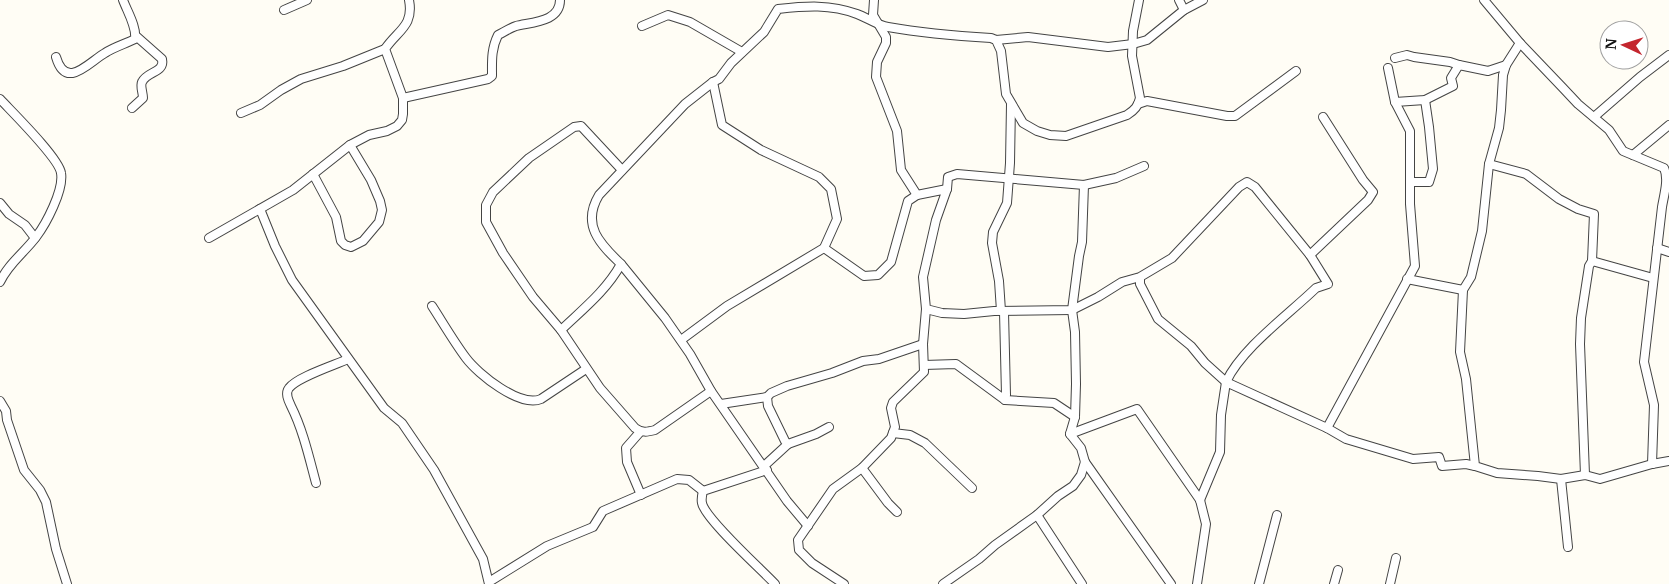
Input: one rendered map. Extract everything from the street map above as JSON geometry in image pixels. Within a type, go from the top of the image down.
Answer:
[{"type":"street","points":[[123,0],[136,36],[162,59],[163,63],[160,68],[144,79],[141,85],[143,98],[132,108]]},
{"type":"street","points":[[284,10],[307,0]]},
{"type":"street","points":[[241,113],[260,105],[301,79],[343,66],[386,49],[409,22],[411,12],[408,0]]},
{"type":"street","points":[[403,98],[488,79],[492,76],[492,52],[498,35],[515,26],[535,23],[555,14],[560,8],[560,0]]},
{"type":"street","points":[[874,0],[873,15],[886,37],[886,43],[876,62],[876,77],[897,131],[901,170],[917,196]]},
{"type":"street","points":[[996,40],[1000,51],[1006,94],[1023,123],[1037,131],[1050,135],[1066,136],[1134,111],[1138,104],[1140,98],[1134,73],[1132,44],[1139,0]]},
{"type":"street","points":[[1178,0],[1184,10]]},
{"type":"street","points":[[808,526],[787,501],[711,391],[666,318],[621,264],[604,248],[594,229],[592,214],[593,206],[599,195],[685,104],[719,79],[731,63],[764,32],[778,9],[829,6],[858,14],[879,25],[996,40],[1028,37],[1108,47],[1147,40],[1184,10],[1203,0]]},
{"type":"street","points":[[1484,0],[1520,43],[1578,104],[1609,130],[1623,151],[1664,168],[1668,175],[1653,278],[1644,362],[1654,405],[1652,464]]},
{"type":"street","points":[[642,26],[668,14],[690,22],[742,52]]},
{"type":"street","points":[[56,57],[59,64],[69,73],[81,71],[106,52],[134,39],[136,36]]},
{"type":"street","points":[[1475,466],[1466,379],[1460,352],[1462,290],[1471,277],[1482,231],[1489,164],[1498,128],[1503,75],[1506,65],[1520,43]]},
{"type":"street","points":[[209,238],[293,190],[350,145],[369,135],[387,131],[397,126],[402,120],[403,98],[386,49]]},
{"type":"street","points":[[1395,58],[1407,55],[1488,71],[1506,65]]},
{"type":"street","points":[[1594,117],[1640,77],[1669,55]]},
{"type":"street","points":[[1395,102],[1425,100],[1453,86],[1451,78],[1459,65]]},
{"type":"street","points":[[1327,428],[1414,266],[1410,204],[1410,131],[1395,102],[1388,68]]},
{"type":"street","points":[[1138,104],[1147,101],[1235,116],[1296,71]]},
{"type":"street","points":[[681,340],[727,306],[824,248],[837,219],[831,189],[819,177],[761,150],[722,125],[713,82]]},
{"type":"street","points":[[0,99],[59,166],[61,174],[59,192],[36,238],[12,263],[0,282]]},
{"type":"street","points":[[1410,182],[1429,182],[1433,169],[1425,100]]},
{"type":"street","points":[[1005,400],[1004,312],[1001,311],[998,275],[992,243],[993,232],[1007,203],[1011,104]]},
{"type":"street","points":[[1310,255],[1368,200],[1372,192],[1323,117]]},
{"type":"street","points":[[622,170],[578,125],[529,158],[493,192],[486,205],[486,222],[503,253],[532,297],[561,330],[586,368],[617,408],[640,432]]},
{"type":"street","points":[[1633,155],[1669,125]]},
{"type":"street","points":[[313,174],[336,217],[341,241],[345,245],[351,246],[364,241],[379,222],[382,210],[371,180],[350,145]]},
{"type":"street","points":[[1489,164],[1526,174],[1559,199],[1578,209],[1594,214],[1592,261],[1589,266],[1581,318],[1580,344],[1585,475]]},
{"type":"street","points":[[844,584],[812,563],[799,550],[798,540],[833,489],[862,468],[882,448],[895,427],[891,408],[893,402],[924,372],[923,344],[926,309],[923,277],[936,220],[947,189],[948,177],[957,174],[1084,185],[1116,178],[1144,166]]},
{"type":"street","points":[[926,309],[942,313],[964,314],[1001,311],[1072,310],[1122,282],[1140,277],[1172,258],[1238,187],[1247,182],[1255,186],[1310,255],[1328,284],[1316,288],[1252,346],[1231,372],[1226,382],[1220,452],[1200,500]]},
{"type":"street","points":[[1070,434],[1075,417],[1075,332],[1072,310],[1082,242],[1084,185]]},
{"type":"street","points":[[824,248],[864,276],[878,275],[891,262],[908,202],[917,196],[947,189]]},
{"type":"street","points":[[0,202],[9,214],[25,224],[36,238]]},
{"type":"street","points":[[260,209],[275,246],[292,280],[384,408],[402,423],[430,464],[483,559],[489,583],[547,546],[593,527],[604,511],[680,478],[689,480],[704,491]]},
{"type":"street","points":[[1657,248],[1669,252]]},
{"type":"street","points":[[1592,261],[1653,278]]},
{"type":"street","points":[[561,330],[598,297],[621,264]]},
{"type":"street","points":[[1140,277],[1140,284],[1158,320],[1190,346],[1226,382],[1327,428],[1346,439],[1413,460],[1439,457],[1442,466],[1466,464],[1498,473],[1561,479],[1585,475],[1600,479],[1669,461]]},
{"type":"street","points":[[1407,279],[1462,290]]},
{"type":"street","points":[[432,306],[466,358],[477,370],[507,391],[525,400],[535,401],[540,399],[586,368]]},
{"type":"street","points":[[721,404],[767,397],[771,393],[788,386],[832,373],[858,362],[878,359],[923,344]]},
{"type":"street","points":[[316,483],[296,415],[287,394],[288,389],[295,382],[348,359]]},
{"type":"street","points":[[924,365],[956,364],[1005,400],[1054,403],[1075,417]]},
{"type":"street","points":[[641,495],[627,462],[626,448],[640,432],[656,430],[711,391]]},
{"type":"street","points":[[767,397],[768,406],[784,441],[788,444]]},
{"type":"street","points":[[0,401],[6,410],[7,420],[24,470],[40,490],[46,502],[56,549],[67,584]]},
{"type":"street","points":[[1070,434],[1138,409],[1200,500],[1206,524],[1197,584]]},
{"type":"street","points":[[704,491],[766,468],[788,444],[816,434],[829,426]]},
{"type":"street","points":[[893,433],[910,435],[925,444],[972,488]]},
{"type":"street","points":[[1070,434],[1081,448],[1085,462],[1171,584]]},
{"type":"street","points":[[943,584],[979,559],[1073,486],[1082,475],[1085,462]]},
{"type":"street","points":[[862,468],[897,512]]},
{"type":"street","points":[[1561,479],[1568,547]]},
{"type":"street","points":[[704,491],[702,504],[712,519],[775,584]]},
{"type":"street","points":[[1037,515],[1079,583]]},
{"type":"street","points":[[1259,584],[1274,531],[1276,515]]},
{"type":"street","points":[[1390,584],[1396,558]]},
{"type":"street","points":[[1334,584],[1338,570]]}]
